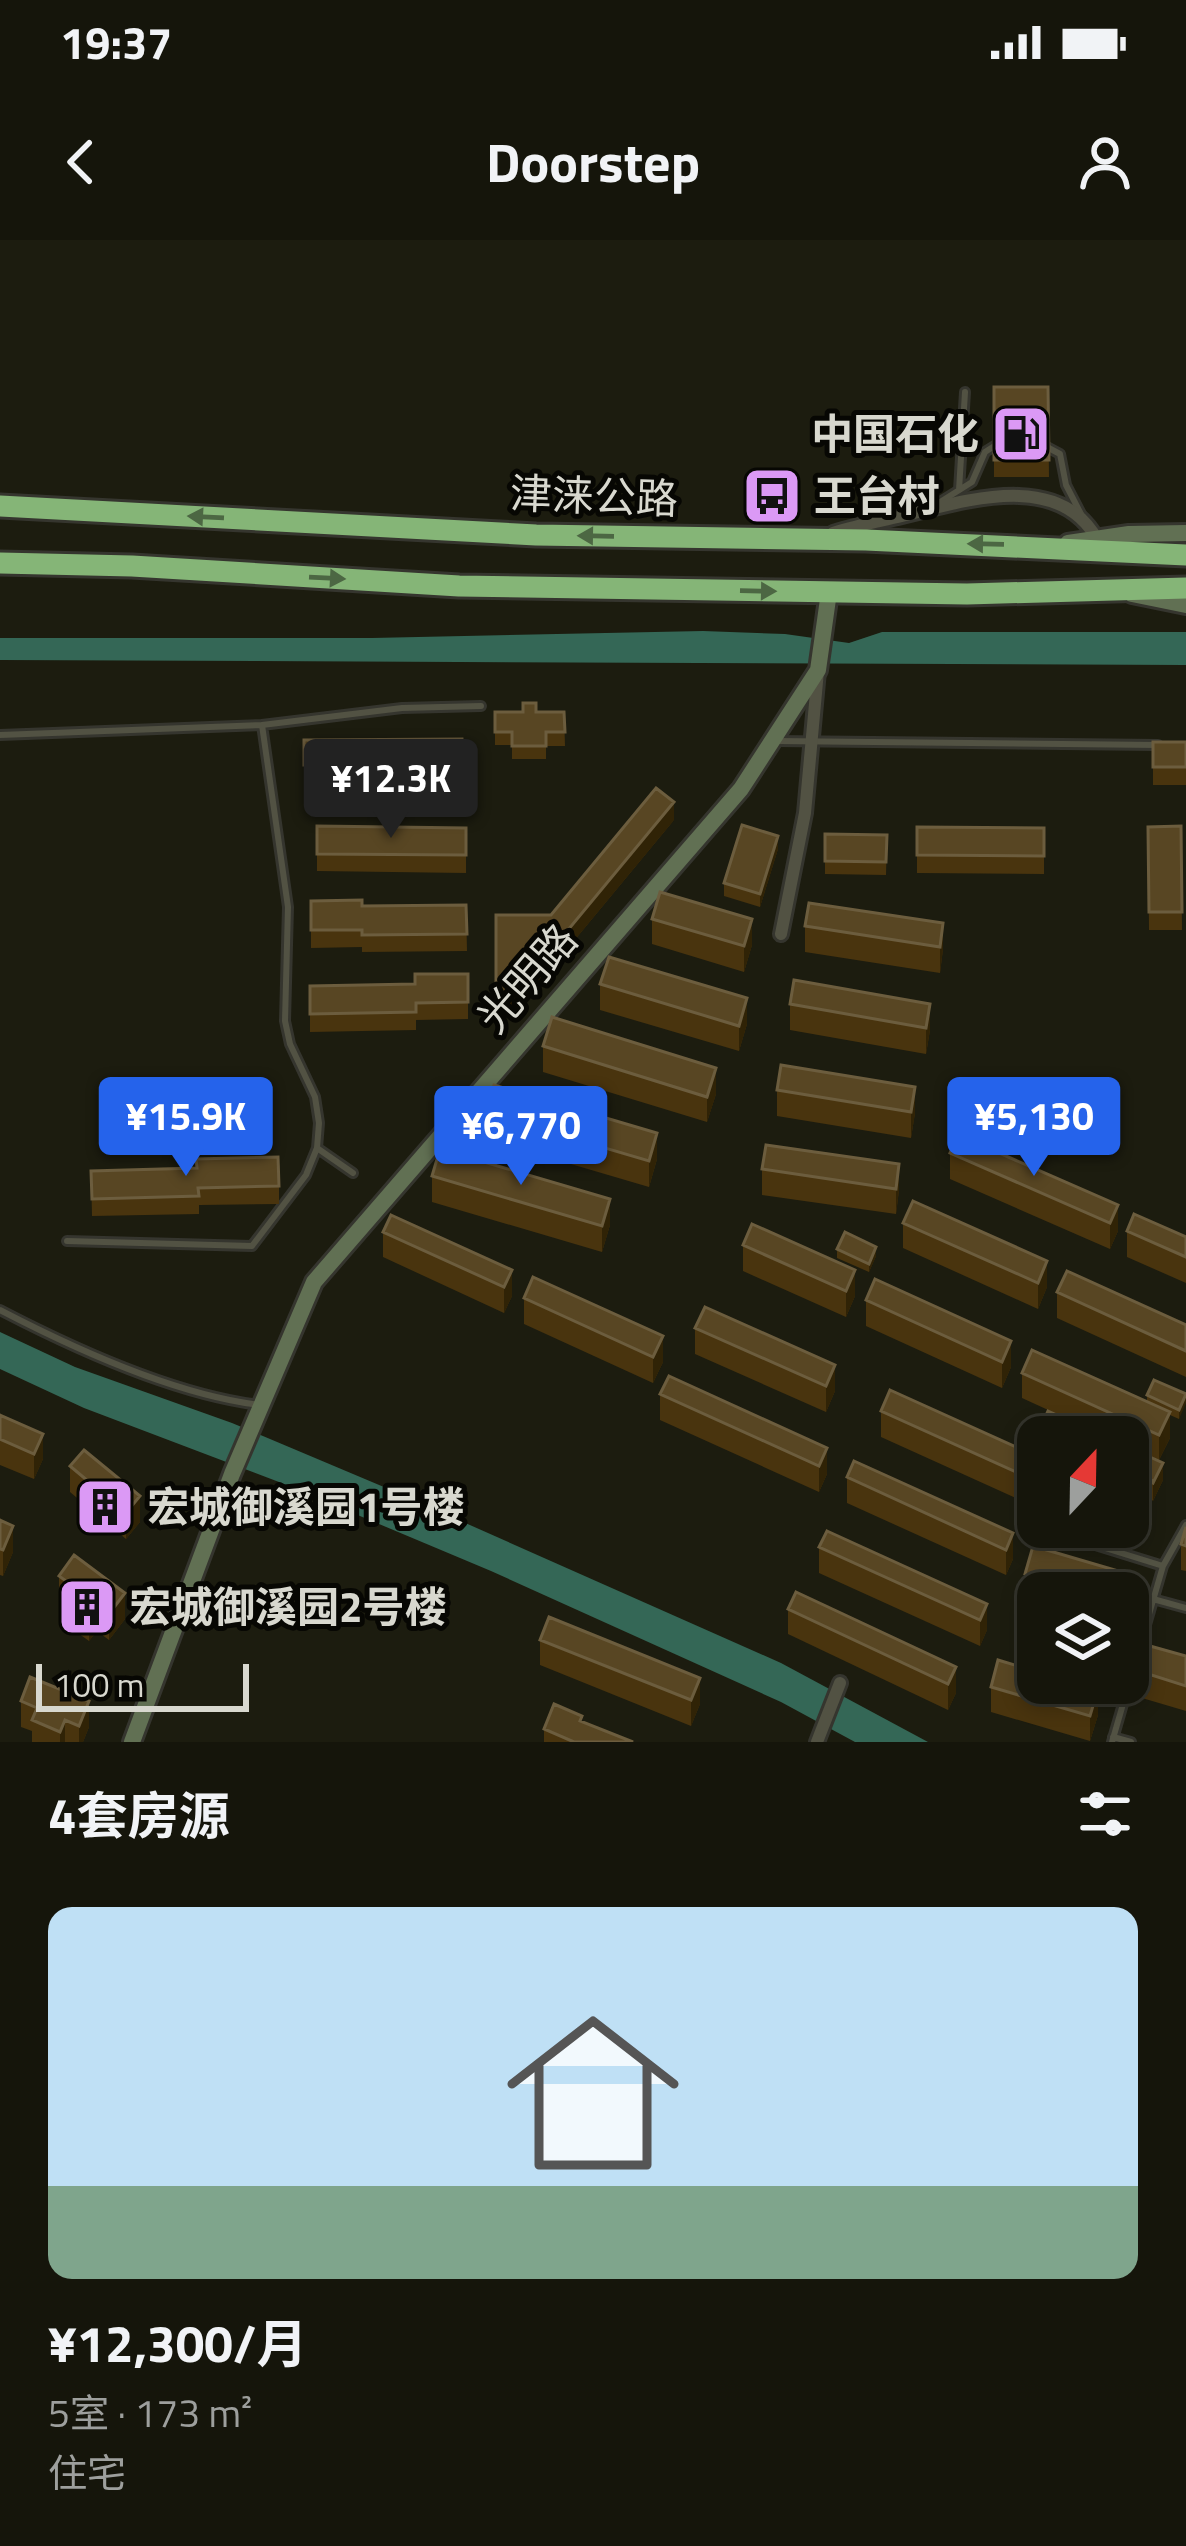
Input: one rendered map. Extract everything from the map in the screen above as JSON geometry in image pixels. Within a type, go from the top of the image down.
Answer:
[{"type":"highway","name":"津涞公路","points":[[0,506],[536,535],[1048,546],[1095,537],[1143,555],[1186,555]]},
{"type":"highway","points":[[0,563],[132,566],[459,586],[829,592],[1186,588]]},
{"type":"street","points":[[815,540],[859,524],[987,496],[1041,499],[1095,537],[1186,533]]},
{"type":"street","name":"光明路","points":[[132,1742],[232,1474],[314,1282],[741,789],[818,670],[829,592]]},
{"type":"street","points":[[1126,592],[1186,605]]},
{"type":"street","points":[[781,934],[805,813],[818,670]]},
{"type":"street","points":[[819,1737],[840,1683]]},
{"type":"lane","points":[[958,490],[965,392]]},
{"type":"lane","points":[[929,509],[975,479],[990,445],[1011,446]]},
{"type":"lane","points":[[1031,446],[1051,446],[1060,454],[1066,485],[1095,537]]},
{"type":"lane","points":[[0,735],[262,725],[402,708],[481,706]]},
{"type":"lane","points":[[68,1241],[253,1246],[306,1175],[319,1123],[315,1096],[290,1044],[285,1021],[288,908],[262,725]]},
{"type":"lane","points":[[772,741],[1162,745]]},
{"type":"lane","points":[[316,1148],[352,1173]]},
{"type":"lane","points":[[0,1310],[64,1343],[258,1410]]},
{"type":"lane","points":[[1131,1742],[1113,1739],[1163,1566],[1186,1525]]},
{"type":"lane","points":[[1105,1548],[1163,1566]]},
{"type":"lane","points":[[1153,1599],[1186,1609]]},
{"type":"shaded area","points":[[703,631],[785,634],[849,643],[882,632],[1186,632],[1186,665],[0,660],[0,638],[372,638]]},
{"type":"shaded area","points":[[0,1332],[75,1367],[232,1423],[391,1490],[781,1663],[928,1742],[855,1742],[781,1702],[491,1571],[279,1482],[84,1408],[0,1369]]},
{"type":"building","points":[[994,387],[1048,387],[1049,460],[994,460]]},
{"type":"building","points":[[523,703],[536,703],[536,712],[564,712],[565,732],[546,732],[546,746],[512,746],[512,732],[495,732],[495,712],[523,712]]},
{"type":"building","points":[[462,739],[463,764],[304,765],[304,740]]},
{"type":"building","points":[[1153,742],[1186,742],[1186,767],[1153,767]]},
{"type":"building","points":[[656,788],[674,802],[510,1000],[496,989],[496,915],[551,915]]},
{"type":"building","points":[[742,825],[778,836],[760,894],[724,883]]},
{"type":"building","points":[[317,826],[466,828],[466,855],[317,854]]},
{"type":"building","points":[[1181,826],[1182,912],[1149,912],[1148,827]]},
{"type":"building","points":[[917,827],[1044,828],[1044,856],[917,855]]},
{"type":"building","points":[[825,834],[887,835],[886,862],[825,861]]},
{"type":"building","points":[[660,892],[752,919],[744,946],[652,919]]},
{"type":"building","points":[[362,900],[362,906],[466,905],[467,934],[362,935],[362,930],[311,930],[311,901]]},
{"type":"building","points":[[809,903],[943,923],[940,947],[805,926]]},
{"type":"building","points":[[609,957],[747,998],[739,1026],[600,984]]},
{"type":"building","points":[[415,974],[468,974],[468,1002],[416,1003],[416,1012],[310,1014],[310,986],[415,984]]},
{"type":"building","points":[[794,980],[930,1004],[926,1028],[790,1004]]},
{"type":"building","points":[[552,1017],[716,1068],[707,1097],[543,1046]]},
{"type":"building","points":[[781,1065],[915,1087],[911,1112],[777,1090]]},
{"type":"building","points":[[494,1085],[657,1133],[649,1161],[486,1113]]},
{"type":"building","points":[[958,1135],[1118,1205],[1110,1223],[950,1153]]},
{"type":"building","points":[[766,1145],[899,1164],[896,1189],[762,1169]]},
{"type":"building","points":[[440,1149],[610,1199],[602,1226],[432,1176]]},
{"type":"building","points":[[278,1157],[279,1186],[198,1188],[199,1196],[92,1199],[91,1171],[197,1168],[196,1159]]},
{"type":"building","points":[[913,1201],[1047,1261],[1038,1283],[903,1223]]},
{"type":"building","points":[[1134,1214],[1186,1237],[1186,1257],[1127,1231]]},
{"type":"building","points":[[391,1215],[512,1270],[504,1287],[383,1232]]},
{"type":"building","points":[[752,1224],[855,1270],[846,1291],[743,1245]]},
{"type":"building","points":[[845,1232],[876,1247],[869,1264],[837,1249]]},
{"type":"building","points":[[1067,1271],[1186,1325],[1186,1351],[1057,1292]]},
{"type":"building","points":[[533,1277],[663,1336],[653,1357],[524,1298]]},
{"type":"building","points":[[875,1279],[1011,1341],[1002,1362],[866,1300]]},
{"type":"building","points":[[705,1307],[835,1365],[826,1386],[695,1328]]},
{"type":"building","points":[[1032,1350],[1170,1412],[1159,1435],[1149,1430],[1149,1416],[1117,1416],[1022,1373]]},
{"type":"building","points":[[669,1376],[827,1448],[819,1466],[660,1394]]},
{"type":"building","points":[[1154,1380],[1186,1394],[1179,1410],[1147,1395]]},
{"type":"building","points":[[890,1390],[1017,1447],[1017,1473],[881,1411]]},
{"type":"building","points":[[0,1415],[43,1434],[34,1454],[0,1439]]},
{"type":"building","points":[[84,1450],[140,1496],[126,1513],[70,1466]]},
{"type":"building","points":[[1149,1457],[1163,1463],[1153,1483]]},
{"type":"building","points":[[854,1461],[1013,1533],[1006,1550],[847,1477]]},
{"type":"building","points":[[0,1520],[13,1526],[3,1550],[0,1549]]},
{"type":"building","points":[[827,1531],[987,1604],[980,1620],[819,1547]]},
{"type":"building","points":[[1032,1548],[1040,1548],[1122,1572],[1026,1572]]},
{"type":"building","points":[[74,1555],[125,1593],[109,1614],[97,1605],[89,1616],[64,1597],[73,1586],[59,1576]]},
{"type":"building","points":[[796,1592],[956,1667],[948,1684],[788,1609]]},
{"type":"building","points":[[549,1617],[700,1678],[691,1700],[540,1640]]},
{"type":"building","points":[[1149,1649],[1186,1656],[1186,1686],[1149,1674]]},
{"type":"building","points":[[998,1660],[1017,1666],[1017,1695],[991,1687]]},
{"type":"building","points":[[30,1677],[89,1701],[79,1726],[65,1720],[60,1732],[32,1720],[37,1708],[21,1701]]},
{"type":"building","points":[[554,1704],[582,1716],[580,1721],[633,1742],[574,1742],[544,1729]]},
{"type":"building","points":[[1049,1704],[1094,1704],[1090,1716]]},
{"type":"place","name":"中国石化","points":[[1021,434]]},
{"type":"place","name":"王台村","points":[[772,496]]},
{"type":"place","name":"宏城御溪园1号楼","points":[[105,1507]]},
{"type":"place","name":"宏城御溪园2号楼","points":[[87,1607]]}]
